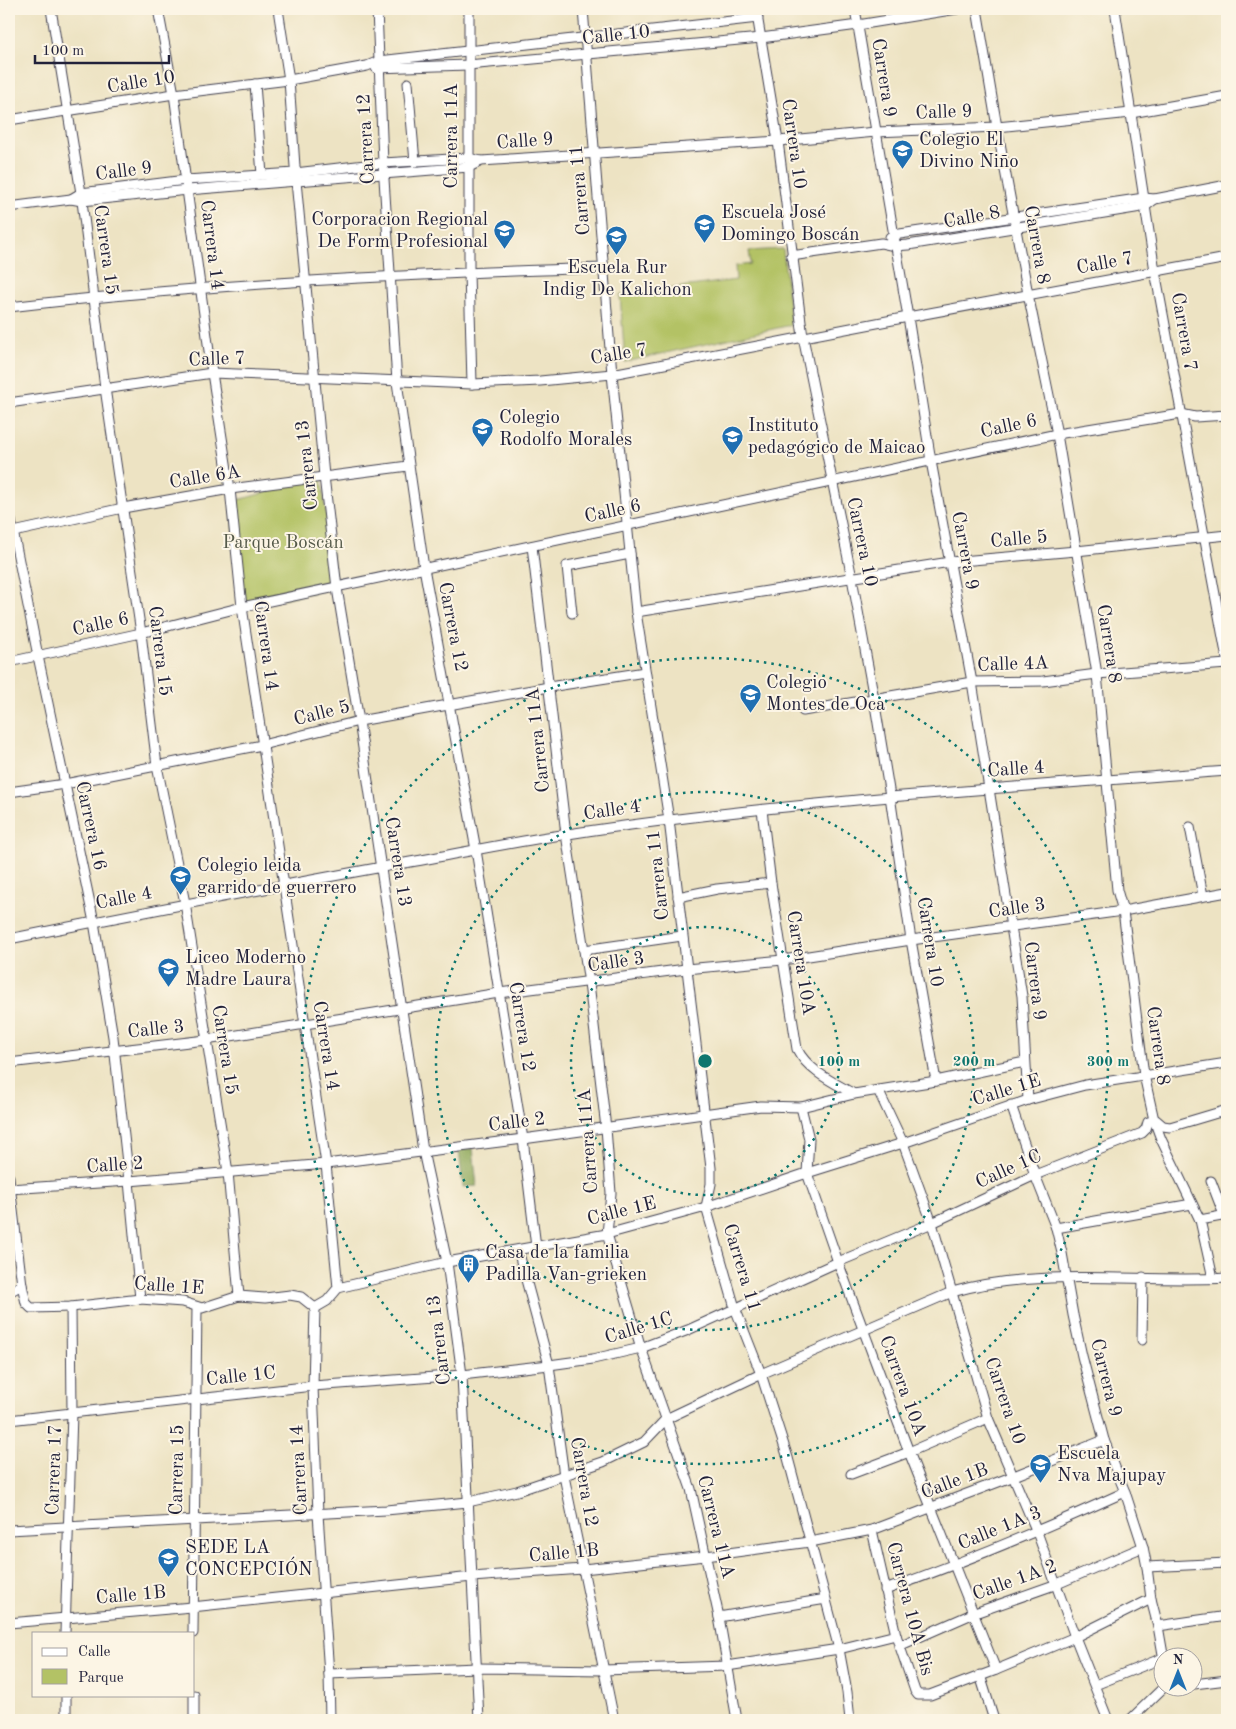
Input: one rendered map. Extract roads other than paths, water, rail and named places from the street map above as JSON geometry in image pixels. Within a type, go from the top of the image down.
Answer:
[{"type":"street","name":"Carrera 15","points":[[51,9],[81,197],[105,388],[141,633],[157,766],[185,903],[228,1172],[239,1296]]},
{"type":"street","name":"Carrera 14","points":[[158,9],[174,94],[200,289],[230,489],[242,607],[326,1164],[338,1288]]},
{"type":"street","name":"Carrera 13","points":[[278,9],[289,80],[296,177],[324,476],[337,588],[359,721],[423,1151],[447,1262],[462,1375],[479,1720]]},
{"type":"street","name":"Carrera 12","points":[[377,9],[383,163],[397,382],[424,568],[476,850],[523,1139],[536,1247]]},
{"type":"street","name":"Carrera 11A","points":[[469,9],[468,163],[472,384]]},
{"type":"street","name":"Carrera 11","points":[[582,9],[626,526],[636,612],[669,820],[711,1168],[710,1189],[706,1207],[735,1308],[761,1374],[788,1458],[839,1649],[850,1720]]},
{"type":"street","name":"Carrera 9","points":[[855,9],[931,461],[972,682],[1022,996],[1028,1100]]},
{"type":"street","name":"Calle 10","points":[[9,120],[174,94],[289,80],[367,66],[468,65],[586,55],[760,38],[957,9]]},
{"type":"street","name":"Carrera 8","points":[[977,9],[1028,294],[1058,434],[1097,674],[1116,890],[1123,911],[1144,1075],[1154,1122],[1200,1220],[1213,1278]]},
{"type":"street","name":"Carrera 7","points":[[1115,9],[1155,271],[1206,537],[1227,659]]},
{"type":"street","points":[[380,65],[469,51],[757,13]]},
{"type":"street","name":"Carrera 10","points":[[757,13],[778,141],[803,337],[852,578],[874,699],[911,940],[936,1081]]},
{"type":"street","points":[[408,83],[415,162]]},
{"type":"street","points":[[255,84],[262,175]]},
{"type":"street","name":"Calle 9","points":[[187,185],[296,177],[384,174],[481,161],[778,141],[876,132],[997,127],[1131,113],[1227,96]]},
{"type":"street","name":"Calle 9","points":[[9,207],[262,175],[296,177],[383,163],[468,163]]},
{"type":"street","name":"Calle 8","points":[[792,256],[881,243],[895,246],[908,245],[1016,227],[1227,184]]},
{"type":"street","name":"Calle 8","points":[[881,243],[893,235],[1145,202]]},
{"type":"street","name":"Calle 7","points":[[9,404],[212,373],[472,384],[540,381],[612,374],[1028,294],[1227,258]]},
{"type":"street","points":[[9,307],[95,297],[306,281],[469,272],[604,268]]},
{"type":"street","name":"Calle 6","points":[[9,662],[141,633],[242,607],[1058,434],[1181,414],[1195,418],[1227,415]]},
{"type":"street","name":"Calle 6A","points":[[11,533],[123,508],[230,489],[408,466]]},
{"type":"street","name":"Carrera 16","points":[[9,511],[11,533],[94,922],[114,1051],[140,1299]]},
{"type":"street","name":"Calle 5","points":[[636,612],[950,562],[1227,535]]},
{"type":"street","name":"Carrera 11A","points":[[532,546],[566,834],[584,950],[606,1128],[610,1193],[607,1234],[641,1348],[691,1488],[719,1617],[736,1720]]},
{"type":"street","points":[[572,613],[567,566],[630,554]]},
{"type":"street","name":"Calle 4A","points":[[803,711],[972,682],[1043,681],[1097,674],[1227,664]]},
{"type":"street","name":"Calle 5","points":[[9,792],[64,784],[262,745],[359,721],[645,672]]},
{"type":"street","name":"Calle 4","points":[[9,938],[185,903],[566,834],[669,820],[890,796],[1227,771]]},
{"type":"street","name":"Carrera 10A","points":[[762,810],[771,883],[794,1035],[798,1049],[803,1059],[824,1076],[854,1094]]},
{"type":"street","points":[[1190,827],[1203,896]]},
{"type":"street","points":[[678,896],[717,889],[771,883]]},
{"type":"street","name":"Calle 3","points":[[9,1063],[206,1040],[305,1026],[499,993],[686,969],[783,960],[911,940],[1123,911],[1227,892]]},
{"type":"street","points":[[584,950],[682,936]]},
{"type":"street","name":"Calle 2","points":[[9,1189],[326,1164],[761,1106],[801,1107],[854,1094],[936,1081],[1025,1062]]},
{"type":"street","name":"Calle 1E","points":[[338,1288],[447,1262],[607,1234],[706,1207],[1028,1100],[1085,1085],[1227,1063]]},
{"type":"street","name":"Carrera 10","points":[[878,1090],[903,1143],[932,1223],[988,1418],[1037,1532],[1075,1637],[1108,1720]]},
{"type":"street","name":"Carrera 9","points":[[1010,1105],[1056,1228],[1067,1278],[1072,1316],[1082,1356],[1104,1440],[1125,1492],[1148,1567],[1151,1599],[1162,1646]]},
{"type":"street","name":"Carrera 10A","points":[[801,1107],[809,1139],[808,1173],[838,1262],[953,1566],[996,1670]]},
{"type":"street","points":[[1154,1122],[1158,1121],[1164,1127],[1170,1127],[1227,1110]]},
{"type":"street","name":"Calle 1C","points":[[9,1420],[313,1386],[462,1375],[593,1359],[641,1348],[688,1330],[838,1262],[932,1223],[1035,1175],[1142,1132],[1146,1129],[1148,1122],[1154,1122]]},
{"type":"street","points":[[9,1177],[22,1285],[9,1292]]},
{"type":"street","points":[[1200,1220],[1226,1215],[1211,1181]]},
{"type":"street","points":[[1056,1228],[1192,1204]]},
{"type":"street","name":"Carrera 12","points":[[518,1250],[549,1365],[564,1476],[614,1720]]},
{"type":"street","points":[[1142,1277],[1142,1340]]},
{"type":"street","points":[[9,1530],[386,1510],[468,1502],[516,1491],[603,1462],[644,1442],[666,1419],[761,1374],[952,1292],[979,1284],[1067,1278],[1227,1278]]},
{"type":"street","name":"Calle 1E","points":[[22,1285],[26,1303],[31,1308],[71,1307],[140,1299],[209,1307],[239,1296],[265,1298],[296,1296],[315,1308]]},
{"type":"street","points":[[315,1308],[327,1301],[338,1288]]},
{"type":"street","name":"Carrera 17","points":[[65,1632],[72,1413],[71,1307]]},
{"type":"street","name":"Carrera 15","points":[[193,1632],[197,1307]]},
{"type":"street","name":"Carrera 14","points":[[315,1308],[313,1386],[318,1514],[329,1674],[330,1720]]},
{"type":"street","points":[[851,1474],[909,1452],[988,1418]]},
{"type":"street","name":"Calle 1B","points":[[9,1623],[192,1607],[472,1577],[583,1569],[706,1556],[810,1542],[872,1530],[1104,1440]]},
{"type":"street","name":"Calle 1A 3","points":[[885,1590],[953,1566],[1037,1532],[1125,1492]]},
{"type":"street","name":"Carrera 10A Bis","points":[[872,1530],[899,1646],[918,1695],[930,1695],[980,1676]]},
{"type":"street","name":"Calle 1A 2","points":[[899,1646],[972,1614],[1057,1584],[1142,1547]]},
{"type":"street","points":[[1148,1567],[1227,1563]]},
{"type":"street","points":[[719,1617],[826,1599]]},
{"type":"street","points":[[994,1720],[980,1676],[1075,1637],[1151,1599]]},
{"type":"street","points":[[1158,1626],[1227,1616]]},
{"type":"street","points":[[329,1674],[477,1668],[603,1670],[727,1666],[839,1649],[896,1635]]},
{"type":"street","points":[[1095,1685],[1154,1663]]},
{"type":"street","points":[[1204,1683],[1227,1680]]},
{"type":"street","points":[[66,1696],[66,1720]]},
{"type":"street","points":[[194,1696],[194,1720]]},
{"type":"street","points":[[1130,1720],[1155,1696]]},
{"type":"place","name":"Colegio El Divino Niño","points":[[903,170]]},
{"type":"place","name":"Escuela José Domingo Boscán","points":[[705,243]]},
{"type":"place","name":"Corporacion Regional De Form Profesional","points":[[504,250]]},
{"type":"place","name":"Escuela Rur Indig De Kalichon","points":[[617,256]]},
{"type":"place","name":"Colegio Rodolfo Morales","points":[[483,448]]},
{"type":"place","name":"Instituto pedagógico de Maicao","points":[[732,456]]},
{"type":"place","name":"Colegio Montes de Oca","points":[[750,713]]},
{"type":"place","name":"Colegio leida garrido de guerrero","points":[[181,896]]},
{"type":"place","name":"Liceo Moderno Madre Laura","points":[[169,988]]},
{"type":"place","name":"Casa de la familia Padilla Van-grieken","points":[[469,1283]]},
{"type":"place","name":"Escuela Nva Majupay","points":[[1041,1484]]},
{"type":"place","name":"SEDE LA CONCEPCIÓN","points":[[169,1578]]},
{"type":"park label","name":"Parque Boscán","points":[[283,543]]}]
